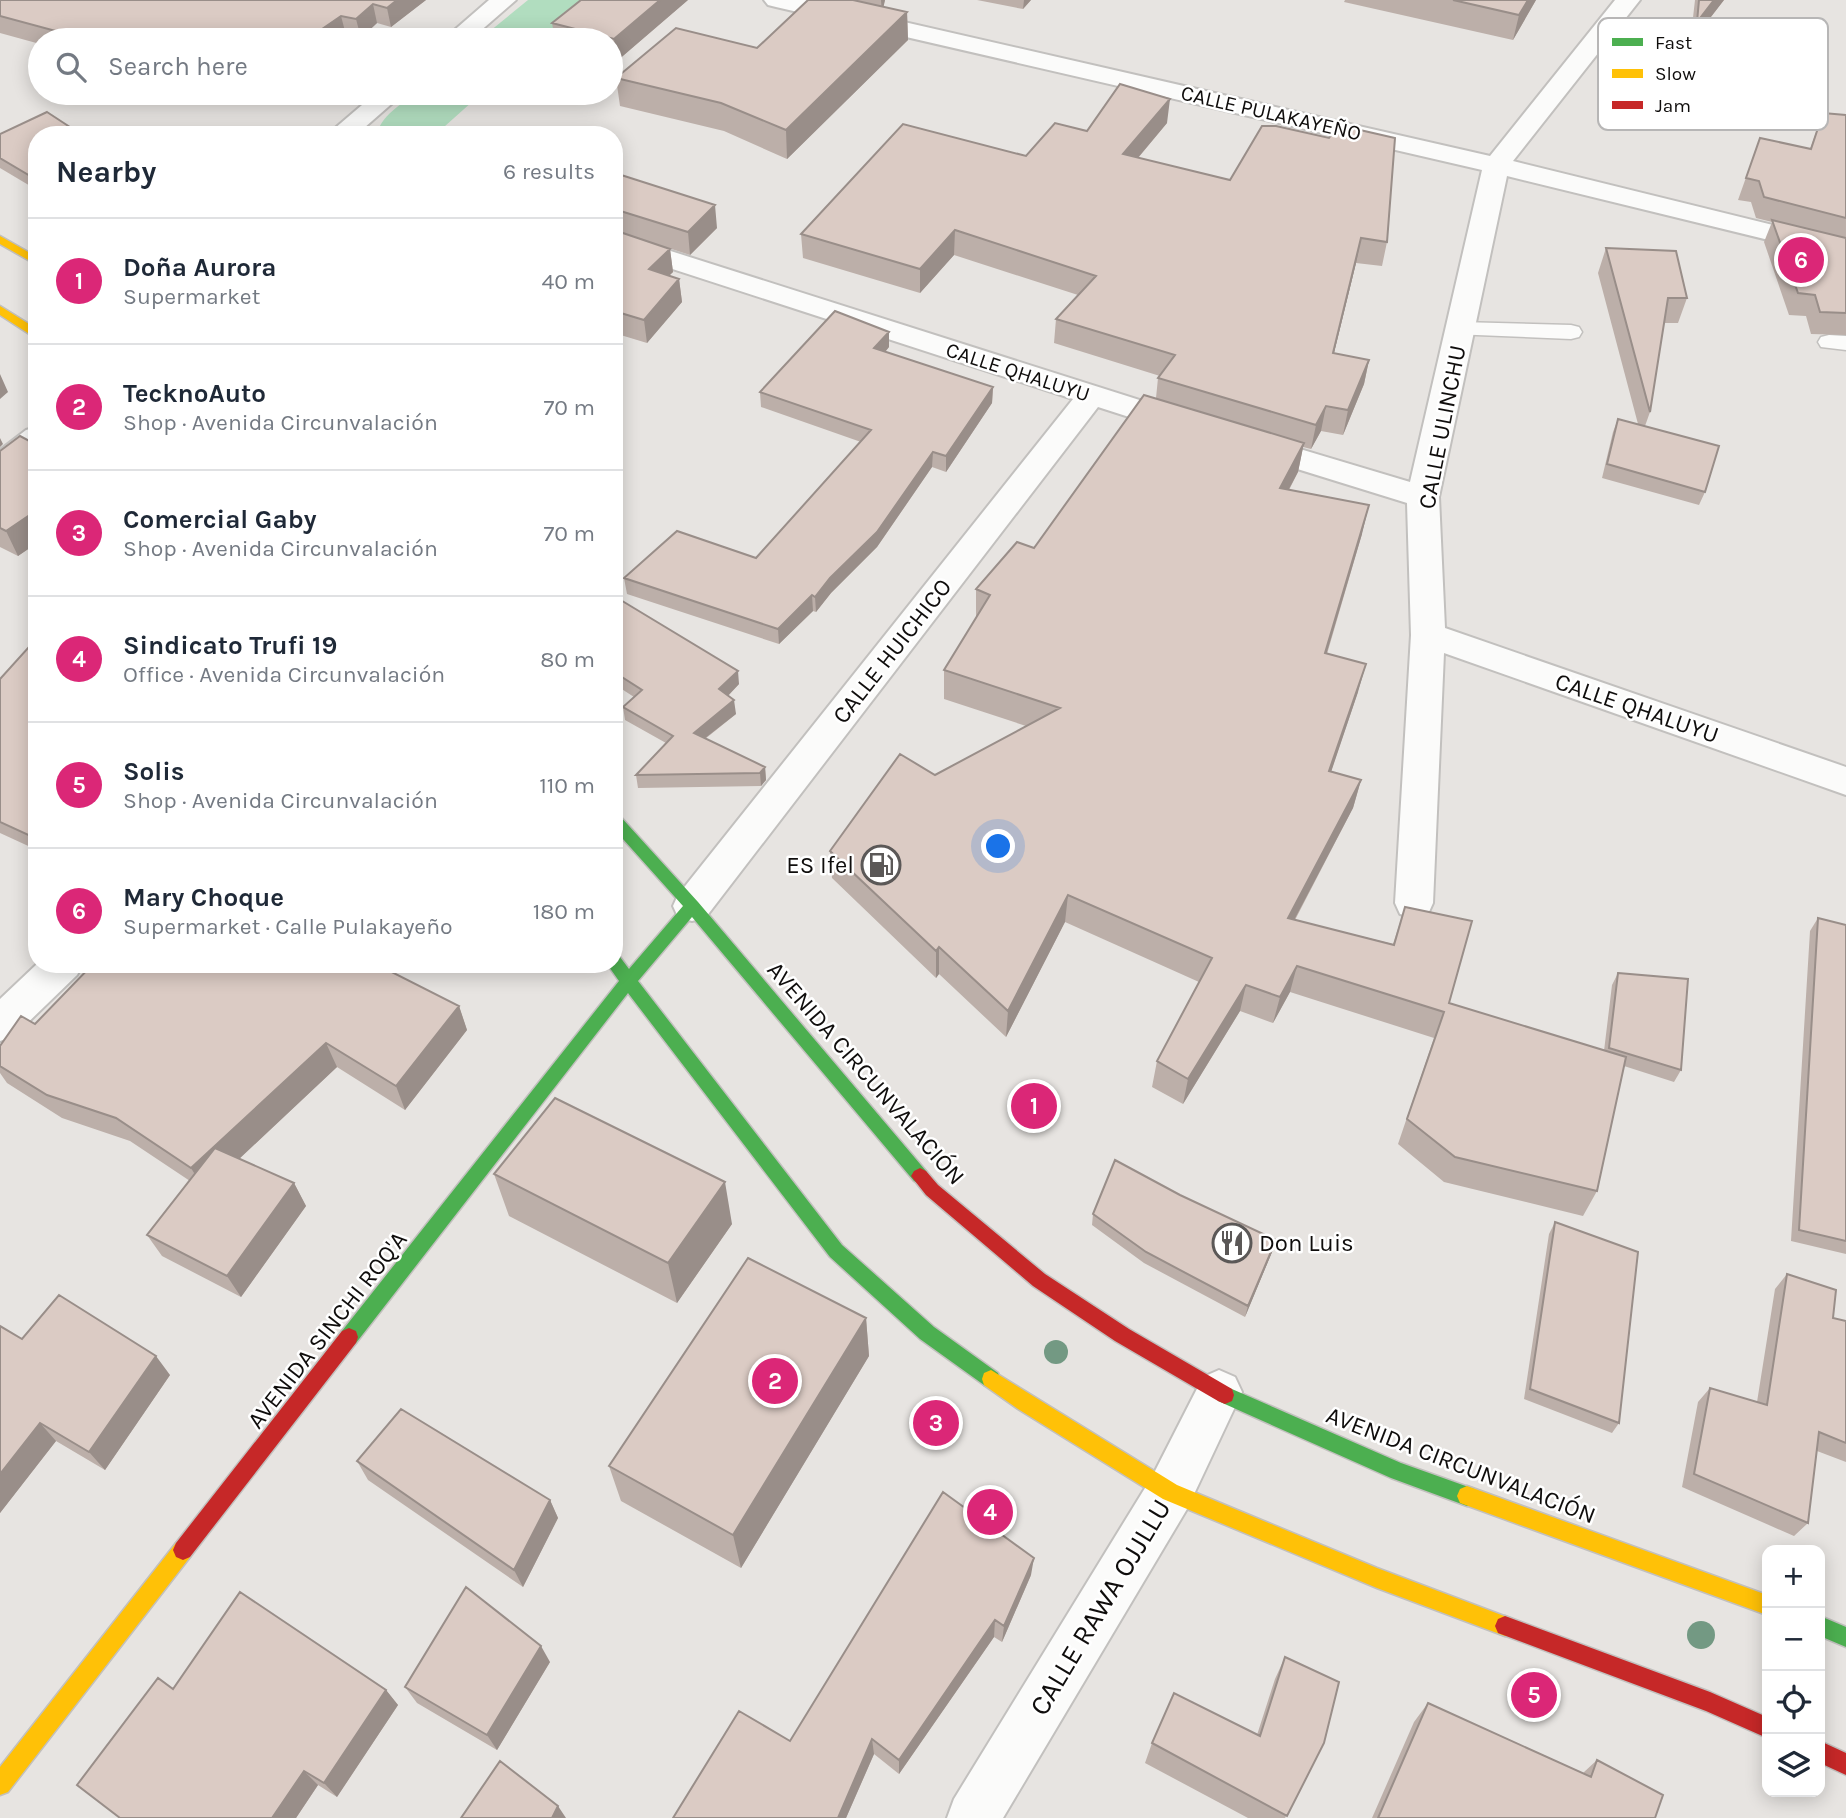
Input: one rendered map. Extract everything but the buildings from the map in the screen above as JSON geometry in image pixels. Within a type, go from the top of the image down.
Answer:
[{"type":"main road","points":[[0,239],[28,256]]},
{"type":"main road","points":[[0,310],[28,329]]},
{"type":"main road","name":"AVENIDA CIRCUNVALACIÓN","points":[[623,829],[692,906],[932,1190],[1039,1280],[1122,1335],[1219,1392],[1398,1471],[1762,1603]]},
{"type":"main road","name":"AVENIDA SINCHI ROQ'A","points":[[0,1784],[629,980],[692,906]]},
{"type":"main road","points":[[623,972],[836,1251],[937,1341],[1025,1403],[1170,1492],[1377,1578],[1710,1702],[1762,1726]]},
{"type":"main road","points":[[1825,1628],[1846,1637]]},
{"type":"main road","points":[[1825,1754],[1846,1764]]},
{"type":"street","points":[[470,28],[504,0]]},
{"type":"street","name":"CALLE PULAKAYEÑO","points":[[776,0],[1496,165],[1846,251]]},
{"type":"street","name":"CALLE ULINCHU","points":[[1614,18],[1628,0]]},
{"type":"street","name":"CALLE ULINCHU","points":[[1414,903],[1428,635],[1423,497],[1496,165],[1598,38]]},
{"type":"street","points":[[351,126],[376,105]]},
{"type":"street","name":"CALLE QHALUYU","points":[[623,244],[1091,396],[1423,497]]},
{"type":"street","name":"CALLE HUICHICO","points":[[692,906],[1091,396]]},
{"type":"street","points":[[0,466],[28,444]]},
{"type":"street","name":"CALLE QHALUYU","points":[[1428,635],[1846,781]]},
{"type":"street","points":[[0,1024],[54,973]]},
{"type":"street","name":"CALLE RAWA OJJLLU","points":[[973,1818],[1170,1492],[1219,1392]]},
{"type":"lane","points":[[1460,329],[1571,332]]},
{"type":"green space","points":[[528,0],[588,0],[556,28],[494,28]]},
{"type":"green space","points":[[469,105],[445,126],[380,126],[398,106]]},
{"type":"traffic: fast","points":[[623,829],[692,906],[920,1176]]},
{"type":"traffic: fast","points":[[349,1337],[629,980],[692,906]]},
{"type":"traffic: fast","points":[[622,973],[836,1251],[927,1333],[991,1379]]},
{"type":"traffic: fast","points":[[1225,1395],[1398,1471],[1467,1496]]},
{"type":"traffic: fast","points":[[1825,1628],[1846,1637]]},
{"type":"traffic: slow","points":[[0,239],[28,256]]},
{"type":"traffic: slow","points":[[0,310],[28,329]]},
{"type":"traffic: slow","points":[[991,1379],[1025,1403],[1170,1492],[1377,1578],[1505,1626]]},
{"type":"traffic: slow","points":[[1467,1496],[1762,1603]]},
{"type":"traffic: slow","points":[[0,1784],[183,1550]]},
{"type":"traffic: jam","points":[[920,1176],[932,1190],[1039,1280],[1122,1335],[1225,1395]]},
{"type":"traffic: jam","points":[[183,1550],[349,1337]]},
{"type":"traffic: jam","points":[[1505,1626],[1710,1702],[1762,1726]]},
{"type":"traffic: jam","points":[[1825,1754],[1846,1764]]},
{"type":"place","name":"Mary Choque","points":[[1801,260]]},
{"type":"place","name":"ES Ifel","points":[[881,865]]},
{"type":"place","name":"Doña Aurora","points":[[1034,1106]]},
{"type":"place","name":"Don Luis","points":[[1232,1243]]},
{"type":"place","name":"TecknoAuto","points":[[775,1381]]},
{"type":"place","name":"Comercial Gaby","points":[[936,1423]]},
{"type":"place","name":"Sindicato Trufi 19","points":[[990,1512]]},
{"type":"place","name":"Solis","points":[[1534,1695]]}]
